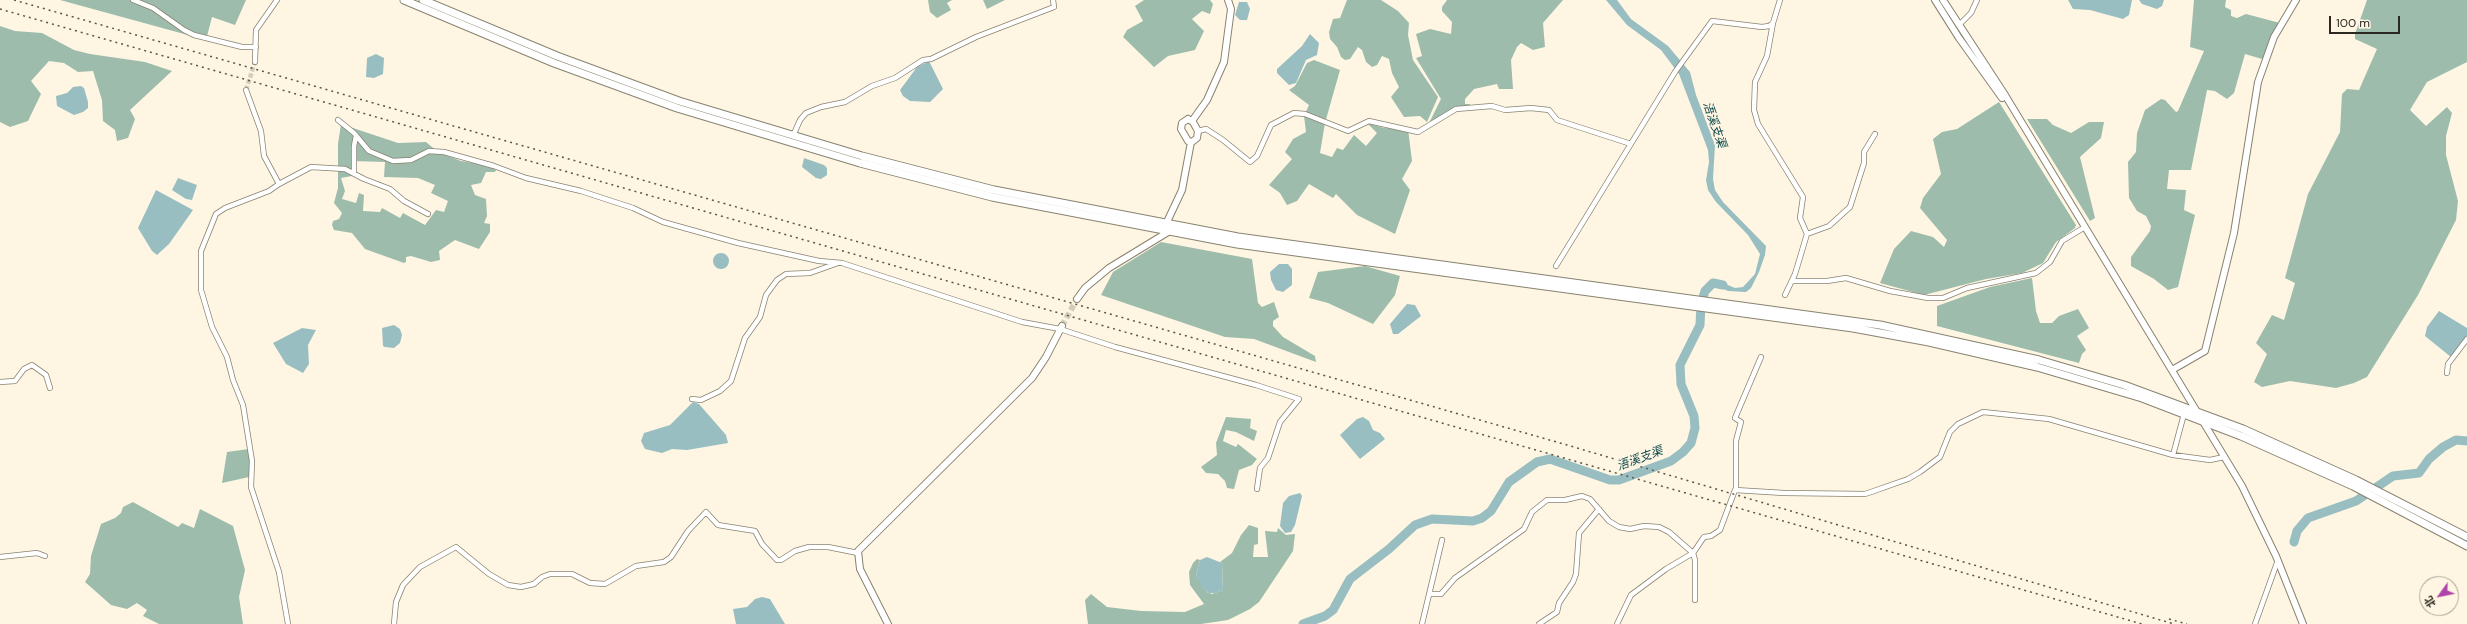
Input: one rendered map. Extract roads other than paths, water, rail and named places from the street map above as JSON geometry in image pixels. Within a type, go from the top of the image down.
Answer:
[{"type":"main road","points":[[404,0],[554,63],[717,121],[964,190],[1168,232],[1237,244],[1687,301]]},
{"type":"main road","points":[[423,0],[599,72],[712,112],[793,136],[973,185],[1238,237],[1715,305],[1880,325],[1969,343],[2087,374],[2197,411],[2279,444],[2369,486],[2467,537]]},
{"type":"main road","points":[[1715,305],[1859,329],[1967,350],[2086,380],[2203,421],[2270,448],[2362,491],[2467,546]]},
{"type":"street","points":[[133,0],[153,8],[184,30],[194,35],[242,47],[256,47]]},
{"type":"street","points":[[255,62],[256,30],[277,0]]},
{"type":"street","points":[[793,136],[800,120],[806,113],[846,102],[872,86],[895,78],[923,60],[931,59],[976,37],[1054,7],[1053,0]]},
{"type":"street","points":[[1192,121],[1207,100],[1224,62],[1231,9],[1228,0]]},
{"type":"street","points":[[1780,0],[1773,23],[1767,56],[1755,82],[1754,110],[1758,124],[1803,197],[1800,218],[1807,234],[1792,281],[1785,295]]},
{"type":"street","points":[[1935,0],[1959,38],[2019,120]]},
{"type":"street","points":[[1943,0],[2085,227],[2251,503],[2278,560],[2303,624]]},
{"type":"street","points":[[1959,25],[1971,13],[1977,0]]},
{"type":"street","points":[[2172,370],[2205,351],[2234,233],[2258,82],[2274,37],[2296,0]]},
{"type":"street","points":[[1556,266],[1675,72],[1712,21],[1762,27],[1773,23]]},
{"type":"street","points":[[246,90],[261,131],[266,159],[279,184]]},
{"type":"street","points":[[1198,131],[1206,129],[1223,140],[1250,162],[1257,156],[1271,125],[1294,113],[1305,114],[1348,131],[1369,122],[1418,132],[1456,109],[1492,106],[1505,110],[1531,108],[1549,110],[1558,120],[1631,144]]},
{"type":"street","points":[[1166,224],[1182,190],[1191,142],[1196,139],[1198,131],[1192,121],[1188,119],[1181,127],[1188,141],[1191,142]]},
{"type":"street","points":[[338,120],[356,136],[369,151],[393,161],[411,160],[429,151],[440,151],[494,166],[526,178],[581,191],[629,206],[662,222],[716,237],[819,261],[838,262],[957,299],[1022,322],[1061,328],[1115,347],[1256,385],[1300,399],[1280,422],[1268,458],[1260,468],[1257,490]]},
{"type":"street","points":[[1807,234],[1829,226],[1849,209],[1864,163],[1864,152],[1875,134]]},
{"type":"street","points":[[354,173],[354,146],[356,136]]},
{"type":"street","points":[[288,624],[280,576],[251,487],[252,461],[243,405],[232,380],[227,357],[212,327],[201,290],[201,251],[216,214],[224,208],[269,192],[279,184],[311,167],[345,169],[390,189],[404,201],[428,214]]},
{"type":"street","points":[[1792,281],[1827,282],[1846,278],[1890,291],[1928,298],[1944,298],[1968,288],[2036,273],[2050,262],[2062,241],[2085,227]]},
{"type":"street","points":[[1077,299],[1085,288],[1105,271],[1168,232]]},
{"type":"street","points":[[692,399],[701,400],[720,391],[731,381],[745,338],[760,317],[766,295],[777,280],[786,274],[810,273],[838,262]]},
{"type":"street","points":[[888,624],[860,569],[858,553],[861,547],[1032,378],[1046,357],[1061,328]]},
{"type":"street","points":[[2447,373],[2448,364],[2467,340]]},
{"type":"street","points":[[1617,624],[1631,595],[1666,569],[1693,553],[1704,538],[1711,536],[1722,527],[1736,489],[1736,441],[1741,422],[1735,418],[1761,357]]},
{"type":"street","points":[[0,382],[15,381],[24,369],[32,365],[44,373],[50,388]]},
{"type":"street","points":[[1736,489],[1784,493],[1865,494],[1908,479],[1920,472],[1940,456],[1950,432],[1958,424],[1978,413],[1988,411],[2049,419],[2173,456],[2210,460],[2224,457]]},
{"type":"street","points":[[2173,456],[2184,414]]},
{"type":"street","points":[[1429,594],[1441,594],[1450,582],[1524,529],[1532,512],[1549,499],[1562,501],[1587,497],[1609,521],[1619,527],[1630,529],[1644,526],[1659,527],[1669,532],[1693,553],[1695,560],[1695,600]]},
{"type":"street","points":[[1539,624],[1557,612],[1559,603],[1573,582],[1576,574],[1579,533],[1599,509]]},
{"type":"street","points":[[394,624],[396,602],[402,585],[420,567],[456,547],[490,574],[508,585],[521,587],[531,586],[550,574],[572,574],[590,583],[605,584],[636,566],[664,562],[672,557],[688,531],[706,512],[718,525],[754,531],[762,544],[777,560],[781,560],[795,551],[809,547],[828,546],[858,553]]},
{"type":"street","points":[[1422,624],[1442,540]]},
{"type":"street","points":[[0,558],[34,554],[45,556]]},
{"type":"street","points":[[2255,624],[2278,560]]},
{"type":"water","points":[[1606,0],[1617,0],[1631,19],[1668,46],[1690,72],[1696,95],[1715,145],[1713,179],[1715,190],[1723,202],[1766,246],[1765,255],[1759,272],[1751,288],[1746,292],[1728,291],[1714,285],[1711,281],[1718,281],[1735,288],[1743,287],[1755,274],[1760,254],[1748,235],[1716,202],[1708,190],[1706,180],[1709,162],[1708,150],[1679,74],[1661,50],[1627,25]]},
{"type":"water","points":[[2068,0],[2132,0],[2129,15],[2123,19],[2090,10],[2073,9]]},
{"type":"water","points":[[2139,0],[2164,0],[2162,6],[2157,9],[2142,4]]},
{"type":"water","points":[[1239,2],[1247,2],[1250,9],[1247,20],[1240,20],[1235,15]]},
{"type":"water","points":[[1310,34],[1319,43],[1317,55],[1306,60],[1296,83],[1289,85],[1277,73],[1277,69],[1302,46]]},
{"type":"water","points":[[376,54],[384,58],[383,74],[374,78],[366,77],[367,58]]},
{"type":"water","points":[[929,61],[943,89],[930,102],[910,101],[903,96],[900,90],[917,67]]},
{"type":"water","points":[[81,86],[84,88],[88,108],[83,112],[74,115],[57,106],[56,96],[67,93],[73,87]]},
{"type":"water","points":[[804,158],[824,165],[827,168],[827,175],[821,179],[816,178],[802,167]]},
{"type":"water","points":[[178,178],[197,185],[192,200],[186,199],[172,190]]},
{"type":"water","points":[[156,190],[193,210],[169,244],[157,255],[152,251],[138,228]]},
{"type":"water","points":[[721,253],[727,255],[729,261],[727,267],[721,269],[715,267],[713,261],[715,255]]},
{"type":"water","points":[[1279,264],[1288,264],[1292,269],[1292,285],[1283,292],[1276,290],[1271,280],[1270,272]]},
{"type":"water","points":[[1407,304],[1415,305],[1421,316],[1398,334],[1393,334],[1390,324]]},
{"type":"water","points":[[2439,311],[2467,328],[2467,336],[2456,354],[2451,357],[2425,336],[2427,327]]},
{"type":"water","points":[[394,325],[400,329],[402,335],[400,343],[394,348],[385,347],[383,346],[382,328]]},
{"type":"water","points":[[302,328],[316,330],[308,345],[309,364],[303,373],[286,364],[273,343]]},
{"type":"water","points":[[693,402],[699,404],[726,435],[728,443],[687,450],[672,449],[662,453],[645,449],[641,441],[644,433],[670,425]]},
{"type":"water","points":[[1363,417],[1369,421],[1373,430],[1380,433],[1385,439],[1360,459],[1340,435],[1357,419]]},
{"type":"water","points":[[1300,493],[1302,496],[1295,525],[1291,532],[1285,533],[1280,526],[1283,503],[1289,496]]},
{"type":"water","points":[[1207,557],[1222,563],[1223,590],[1215,593],[1209,593],[1203,589],[1196,575],[1200,560]]},
{"type":"water","points":[[762,597],[770,599],[785,624],[736,624],[733,609],[747,607],[755,599]]},
{"type":"waterway","name":"浯溪支渠","points":[[1303,624],[1325,616],[1333,610],[1350,579],[1389,549],[1415,525],[1432,519],[1473,521],[1482,518],[1491,511],[1509,482],[1537,462],[1550,459],[1610,480],[1619,480],[1671,461],[1683,452],[1691,443],[1695,428],[1694,416],[1681,384],[1680,365],[1700,325],[1701,304],[1705,291],[1713,283],[1723,285]]},
{"type":"waterway","points":[[2294,542],[2297,531],[2308,518],[2356,501],[2393,476],[2419,473],[2429,459],[2443,447],[2456,440],[2467,441]]},
{"type":"tunnel","points":[[246,90],[255,62]]},
{"type":"tunnel","points":[[1062,326],[1077,299]]},
{"type":"railway","points":[[14,0],[1567,445],[2174,624]]},
{"type":"railway","points":[[0,9],[2142,624]]},
{"type":"railway","points":[[2169,619],[2187,624]]}]
